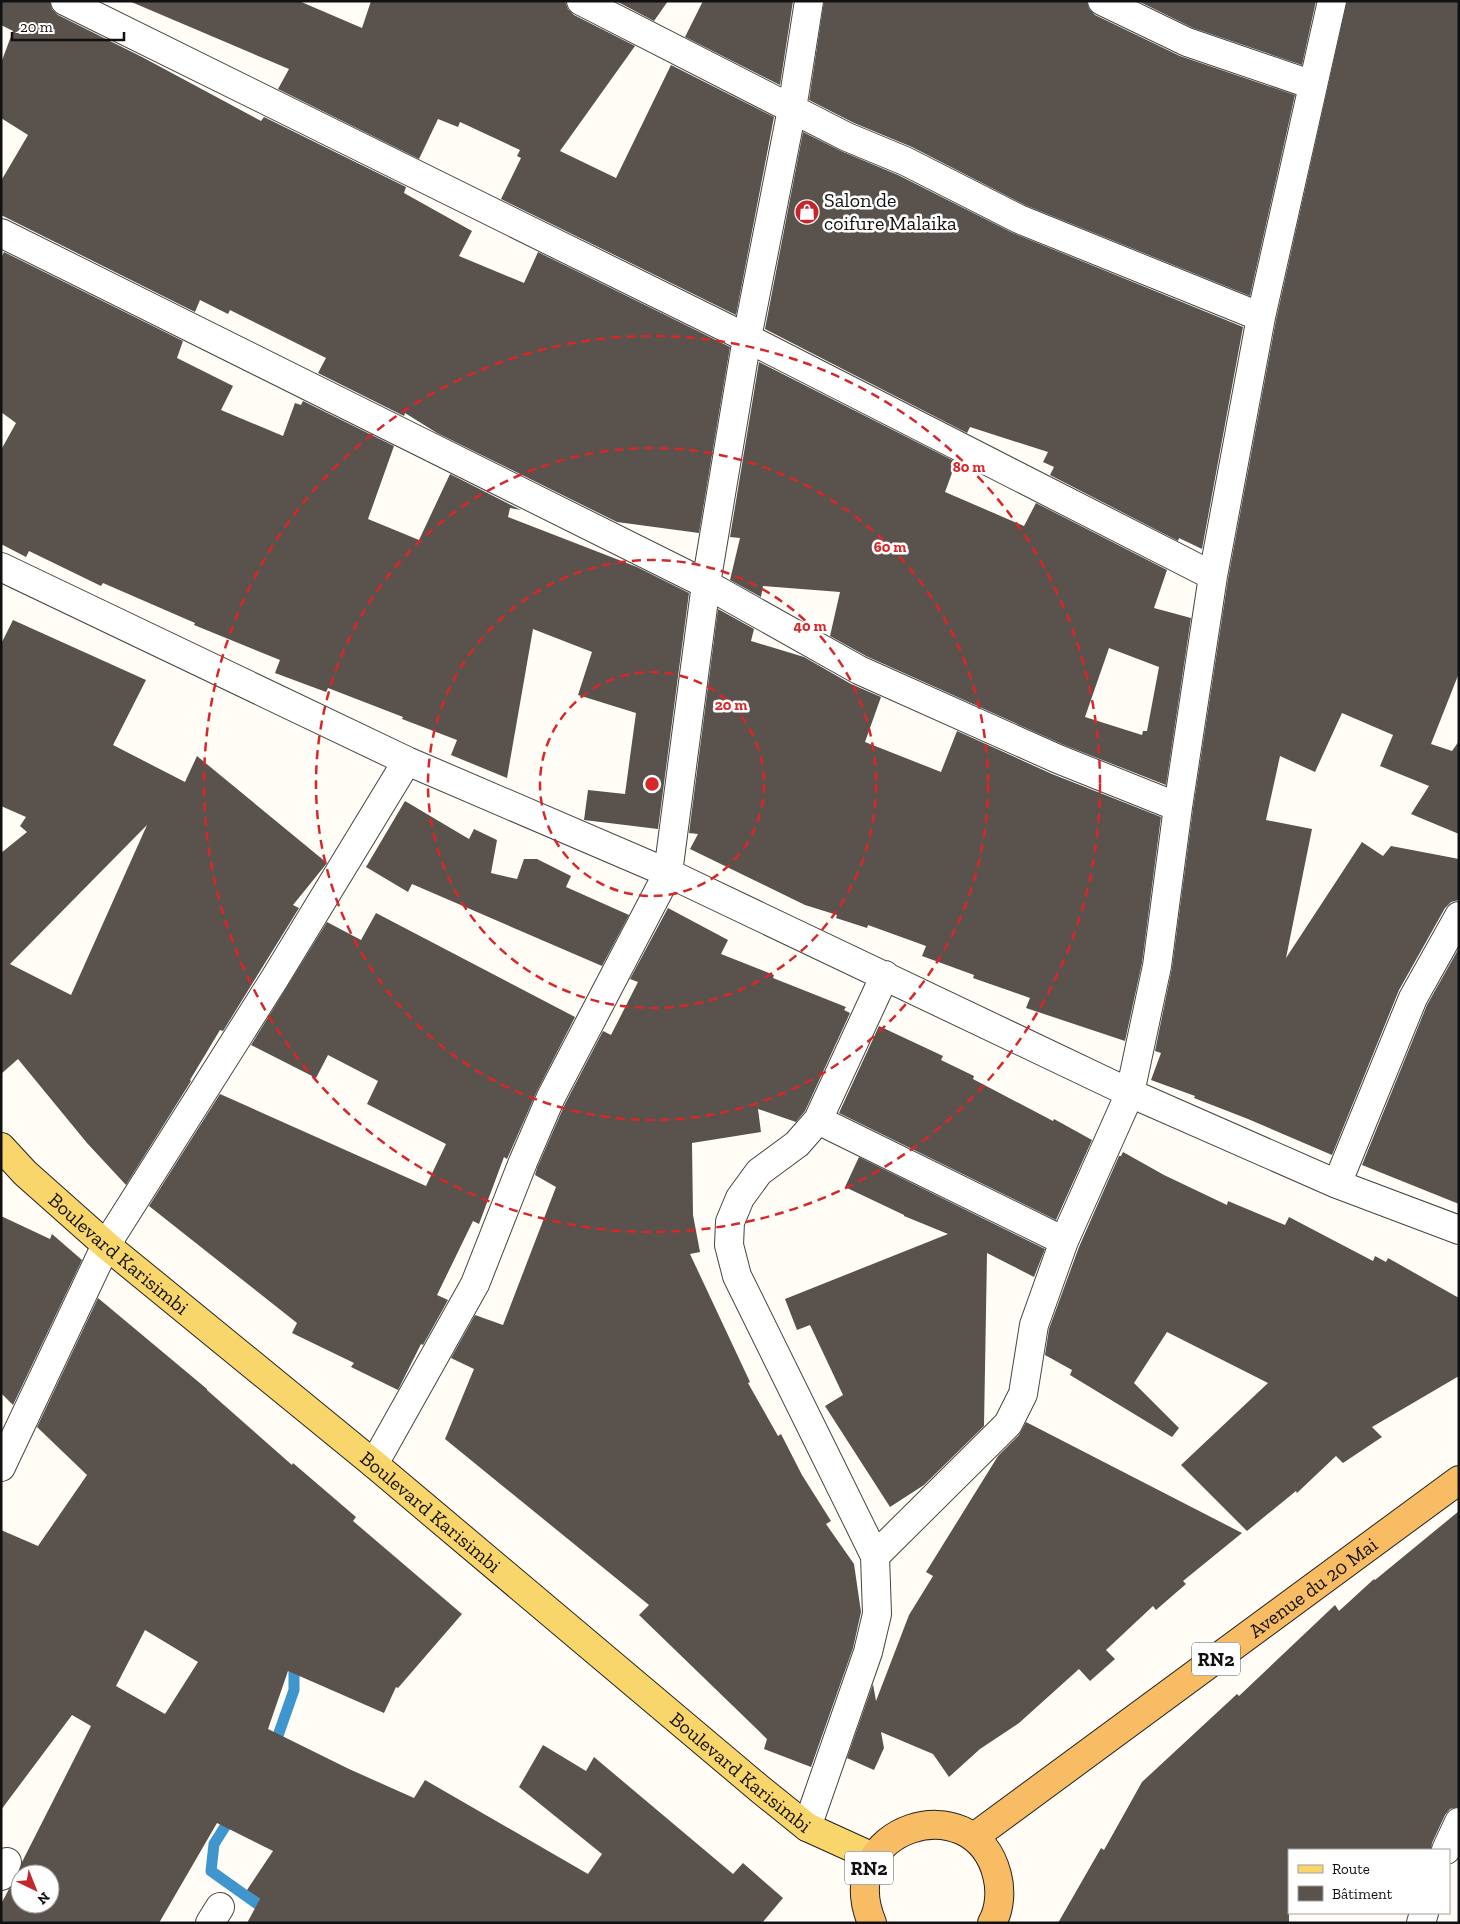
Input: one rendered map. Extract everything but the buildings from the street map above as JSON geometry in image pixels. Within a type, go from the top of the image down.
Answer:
[{"type":"highway","name":"Avenue du 20 Mai","points":[[974,1837],[1459,1480]]},
{"type":"highway","name":"RN2","points":[[872,1923],[866,1909],[864,1891],[866,1874],[873,1857],[888,1840],[908,1828],[930,1824],[953,1827],[974,1837],[986,1850],[995,1866],[1000,1883],[999,1901],[992,1923]]},
{"type":"main road","name":"Boulevard Karisimbi","points":[[1,1147],[31,1179],[106,1245],[374,1464],[761,1790],[807,1827],[873,1857]]},
{"type":"street","points":[[65,1],[747,338],[1213,576]]},
{"type":"street","points":[[580,1],[847,137],[905,161],[1019,219],[1261,318]]},
{"type":"street","points":[[374,1464],[475,1284],[551,1097],[668,873],[706,584],[747,338],[792,109],[809,1]]},
{"type":"street","points":[[1102,1],[1188,42],[1313,84]]},
{"type":"street","points":[[875,1556],[1008,1424],[1023,1394],[1034,1325],[1064,1241],[1130,1093],[1157,966],[1178,807],[1213,576],[1261,318],[1332,1]]},
{"type":"street","points":[[1,233],[706,584],[859,670],[1058,760],[1178,807]]},
{"type":"street","points":[[1,567],[407,761],[668,873],[1130,1093],[1337,1184],[1459,1230]]},
{"type":"street","points":[[1,1467],[106,1245],[275,978],[407,761]]},
{"type":"street","points":[[1337,1184],[1413,998],[1459,916]]},
{"type":"street","points":[[807,1827],[870,1642],[877,1614],[875,1556],[737,1276],[729,1245],[730,1222],[740,1198],[759,1172],[797,1144],[818,1120],[885,975]]},
{"type":"street","points":[[818,1120],[1064,1241]]},
{"type":"street","points":[[1446,1849],[1459,1822]]},
{"type":"waterway","points":[[274,1747],[294,1690],[294,1659]]},
{"type":"waterway","points":[[233,1814],[214,1844],[211,1871],[270,1913]]},
{"type":"place","name":"Salon de coifure Malaika","points":[[807,212]]}]
